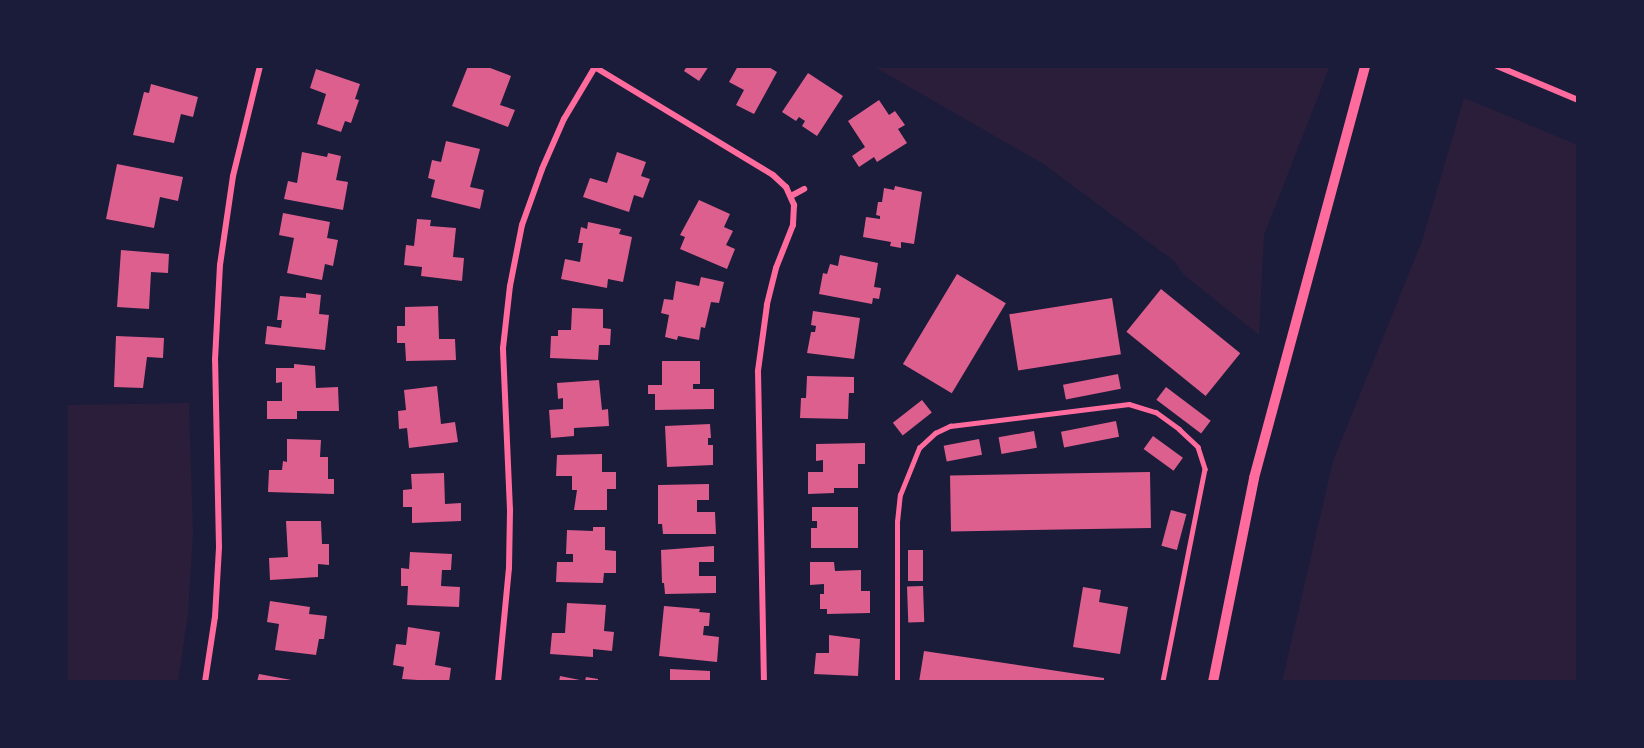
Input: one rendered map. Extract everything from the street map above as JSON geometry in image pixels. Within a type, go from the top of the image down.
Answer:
[{"type":"street","points":[[206,682],[215,617],[219,547],[215,360],[220,265],[233,176],[260,66]]},
{"type":"street","points":[[498,682],[508,596],[510,540],[503,348],[510,286],[522,225],[542,169],[564,119],[594,66],[773,175],[791,196],[794,225],[771,285],[758,371],[764,682]]},
{"type":"street","points":[[1213,682],[1254,478],[1365,66]]},
{"type":"street","points":[[1497,66],[1578,100]]},
{"type":"street","points":[[791,196],[804,189]]},
{"type":"lane","points":[[897,682],[897,522],[900,495],[919,448],[935,433],[950,426],[1129,404],[1156,412],[1179,429],[1198,447],[1205,470],[1163,682]]},
{"type":"shaded area","points":[[873,66],[1330,66],[1264,235],[1259,335],[1184,275],[1174,261],[1045,165]]},
{"type":"shaded area","points":[[1464,98],[1578,145],[1578,682],[1282,682],[1333,461],[1422,241]]},
{"type":"shaded area","points":[[189,403],[193,533],[188,615],[178,682],[66,682],[66,405]]},
{"type":"building","points":[[468,66],[485,66],[511,76],[500,105],[515,110],[508,127],[452,106]]},
{"type":"building","points":[[687,66],[709,66],[699,81],[684,71]]},
{"type":"building","points":[[738,66],[767,66],[777,72],[754,114],[736,105],[744,90],[729,82]]},
{"type":"building","points":[[316,69],[360,84],[355,99],[359,100],[351,123],[345,121],[341,132],[317,124],[326,94],[310,88]]},
{"type":"building","points":[[808,73],[843,96],[817,136],[802,126],[805,121],[799,117],[796,121],[782,112]]},
{"type":"building","points":[[151,84],[198,97],[193,117],[181,114],[174,143],[133,135],[144,92],[149,93]]},
{"type":"building","points":[[879,100],[889,115],[895,111],[905,125],[898,129],[907,143],[877,162],[874,157],[859,167],[852,156],[865,147],[848,121]]},
{"type":"building","points":[[446,141],[480,149],[470,187],[484,190],[480,209],[431,197],[435,180],[428,178],[432,160],[441,162]]},
{"type":"building","points":[[302,152],[327,157],[328,153],[341,156],[336,180],[348,182],[343,210],[284,199],[288,181],[297,183]]},
{"type":"building","points":[[617,152],[646,162],[641,176],[650,179],[643,198],[634,195],[629,212],[583,197],[590,178],[607,183]]},
{"type":"building","points":[[117,164],[183,177],[178,201],[160,197],[154,228],[106,219]]},
{"type":"building","points":[[895,186],[922,192],[914,244],[901,242],[901,248],[890,246],[891,242],[863,237],[866,217],[880,219],[880,216],[876,215],[878,202],[882,202],[884,188],[894,190]]},
{"type":"building","points":[[699,200],[730,214],[724,227],[733,231],[726,245],[735,249],[727,269],[680,249],[685,237],[680,235]]},
{"type":"building","points":[[283,213],[330,222],[327,238],[338,240],[333,266],[325,264],[322,280],[287,273],[294,238],[279,235]]},
{"type":"building","points":[[417,219],[431,220],[430,226],[456,228],[453,257],[464,258],[462,281],[421,276],[422,267],[404,265],[406,245],[414,246]]},
{"type":"building","points":[[588,222],[621,229],[619,234],[632,237],[623,282],[608,279],[607,288],[561,279],[565,259],[580,262],[583,243],[578,243],[581,227],[587,229]]},
{"type":"building","points":[[121,250],[169,254],[168,273],[151,272],[149,309],[117,307]]},
{"type":"building","points":[[840,255],[878,263],[874,287],[881,288],[879,299],[873,298],[872,304],[819,294],[823,273],[827,274],[830,264],[838,266]]},
{"type":"building","points":[[957,274],[1006,303],[952,393],[903,364]]},
{"type":"building","points":[[701,277],[724,282],[719,303],[711,302],[705,328],[701,327],[699,340],[678,336],[677,340],[665,337],[669,315],[661,313],[664,299],[673,300],[676,281],[699,286]]},
{"type":"building","points":[[1161,289],[1240,353],[1206,396],[1126,332]]},
{"type":"building","points":[[306,293],[321,295],[319,314],[329,315],[325,350],[265,344],[267,326],[281,328],[282,320],[277,320],[280,296],[306,298]]},
{"type":"building","points":[[1112,298],[1121,354],[1018,371],[1009,314]]},
{"type":"building","points":[[438,306],[439,339],[455,339],[456,360],[406,361],[405,343],[397,343],[397,326],[405,326],[405,307]]},
{"type":"building","points":[[572,308],[603,309],[603,328],[611,329],[610,345],[599,345],[598,360],[550,358],[551,336],[558,336],[558,330],[571,330]]},
{"type":"building","points":[[813,311],[860,318],[854,359],[807,353],[811,332],[815,332],[816,326],[811,325]]},
{"type":"building","points":[[116,336],[164,338],[163,358],[147,357],[143,388],[114,387]]},
{"type":"building","points":[[662,361],[700,361],[700,384],[693,384],[693,389],[714,389],[714,409],[655,410],[655,394],[648,394],[648,385],[662,385]]},
{"type":"building","points":[[294,364],[315,366],[316,388],[338,387],[339,411],[297,411],[297,419],[267,419],[267,401],[282,401],[282,382],[276,383],[276,368],[294,368]]},
{"type":"building","points":[[1118,374],[1121,389],[1066,399],[1063,385]]},
{"type":"building","points":[[807,376],[854,377],[854,393],[849,393],[848,419],[800,418],[801,398],[806,398]]},
{"type":"building","points":[[599,380],[602,410],[608,409],[609,426],[574,428],[574,436],[551,438],[549,410],[563,409],[563,398],[558,399],[557,383]]},
{"type":"building","points":[[437,386],[441,424],[455,422],[458,442],[409,448],[407,428],[399,429],[398,411],[406,410],[404,390]]},
{"type":"building","points":[[1166,387],[1211,421],[1201,433],[1156,400]]},
{"type":"building","points":[[922,400],[932,413],[903,435],[893,423]]},
{"type":"building","points":[[1116,421],[1119,437],[1064,447],[1061,432]]},
{"type":"building","points":[[710,424],[711,438],[708,438],[708,445],[713,445],[713,465],[667,467],[665,426]]},
{"type":"building","points":[[1034,431],[1037,448],[1001,454],[999,437]]},
{"type":"building","points":[[1153,436],[1183,458],[1174,471],[1144,449]]},
{"type":"building","points":[[287,439],[321,440],[320,457],[328,457],[328,479],[334,479],[334,494],[268,492],[269,470],[282,470],[283,461],[287,462]]},
{"type":"building","points":[[979,439],[982,455],[947,462],[944,446]]},
{"type":"building","points":[[865,443],[865,464],[858,464],[858,488],[834,488],[834,493],[808,494],[808,472],[823,472],[823,460],[816,461],[816,444]]},
{"type":"building","points":[[602,454],[602,472],[616,472],[616,489],[607,489],[607,510],[574,510],[577,490],[572,490],[572,476],[556,476],[557,455]]},
{"type":"building","points":[[1150,472],[1151,528],[951,531],[950,475]]},
{"type":"building","points":[[444,473],[445,504],[461,503],[461,521],[412,523],[412,507],[403,507],[403,490],[412,489],[411,474]]},
{"type":"building","points":[[709,484],[709,500],[697,500],[697,512],[715,512],[716,534],[663,534],[662,524],[658,524],[658,485]]},
{"type":"building","points":[[812,507],[858,507],[858,548],[811,548],[811,528],[817,528],[817,521],[812,521]]},
{"type":"building","points":[[1171,510],[1186,514],[1177,550],[1161,546]]},
{"type":"building","points":[[286,521],[321,521],[322,544],[329,544],[329,565],[318,564],[318,577],[270,580],[269,558],[288,557]]},
{"type":"building","points":[[593,527],[605,527],[605,550],[616,551],[616,573],[604,573],[603,583],[556,582],[557,562],[573,562],[573,554],[566,554],[567,530],[593,531]]},
{"type":"building","points":[[714,546],[714,562],[699,562],[699,576],[716,576],[716,593],[665,594],[664,583],[662,583],[661,550]]},
{"type":"building","points":[[908,550],[923,550],[923,581],[908,581]]},
{"type":"building","points":[[410,552],[452,554],[451,570],[442,570],[441,586],[460,587],[459,607],[407,605],[408,586],[401,586],[401,568],[409,569]]},
{"type":"building","points":[[810,562],[834,562],[835,571],[861,570],[861,591],[870,591],[870,613],[827,614],[827,609],[820,609],[820,594],[824,594],[824,584],[810,585]]},
{"type":"building","points":[[923,586],[924,622],[908,623],[907,587]]},
{"type":"building","points":[[1083,587],[1101,590],[1099,602],[1128,607],[1120,654],[1073,647]]},
{"type":"building","points":[[270,601],[310,607],[309,614],[327,616],[324,639],[319,639],[316,655],[275,650],[279,624],[267,622]]},
{"type":"building","points":[[567,603],[606,605],[604,631],[614,632],[612,651],[593,649],[593,657],[550,654],[552,633],[565,633]]},
{"type":"building","points":[[664,606],[700,609],[699,612],[710,613],[709,626],[704,626],[703,635],[719,637],[717,662],[659,656]]},
{"type":"building","points":[[408,627],[440,632],[435,665],[451,668],[449,682],[402,679],[404,667],[393,665],[396,644],[406,645]]},
{"type":"building","points":[[829,635],[860,639],[858,676],[814,674],[816,653],[829,653]]},
{"type":"building","points":[[924,651],[1104,678],[1104,682],[919,682]]},
{"type":"building","points":[[670,669],[710,671],[710,682],[670,682]]},
{"type":"building","points":[[259,674],[297,681],[297,682],[257,682]]},
{"type":"building","points":[[560,676],[585,681],[586,677],[598,679],[598,682],[559,682]]}]
